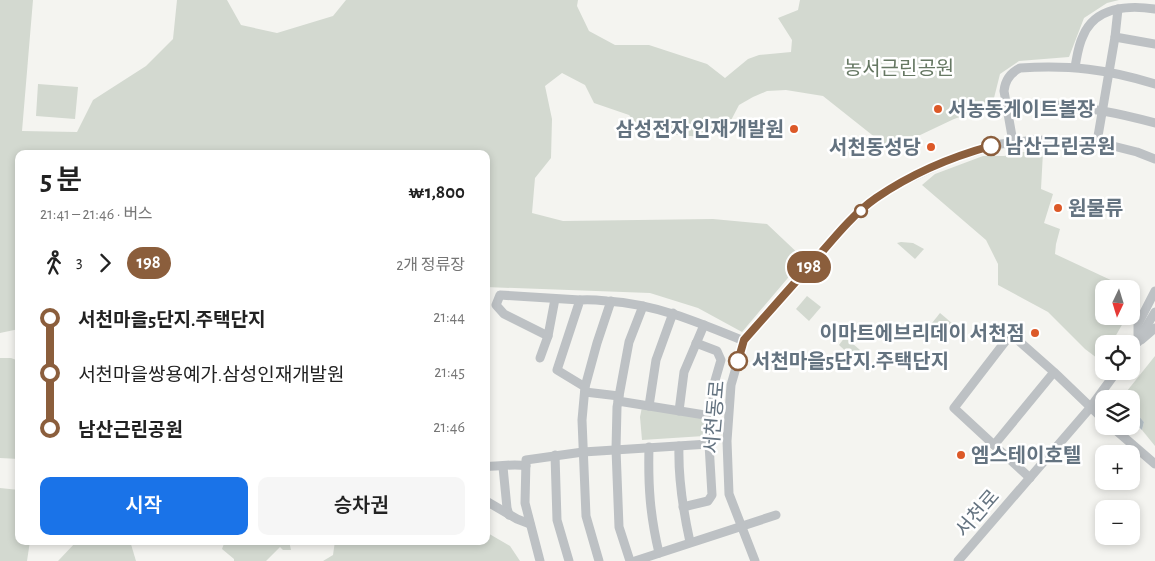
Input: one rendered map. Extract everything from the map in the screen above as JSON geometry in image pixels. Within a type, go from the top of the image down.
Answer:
[{"type":"street","points":[[1075,67],[1079,47],[1088,27],[1103,13],[1138,7],[1155,9]]},
{"type":"street","points":[[1097,142],[1116,37],[1118,9]]},
{"type":"street","points":[[1116,37],[1155,44]]},
{"type":"street","points":[[1013,142],[1004,91],[1005,84],[1014,72],[1020,68],[1075,67],[1131,76],[1155,84]]},
{"type":"street","points":[[1008,109],[1053,105],[1102,110],[1155,123]]},
{"type":"street","name":"서천동로","points":[[755,561],[730,494],[727,441],[731,385],[744,341],[844,226],[875,198],[894,186],[953,158],[994,146],[1034,140],[1097,142],[1137,152],[1155,159]]},
{"type":"street","points":[[1138,335],[1138,324],[1155,291]]},
{"type":"street","points":[[548,336],[504,314],[496,305],[500,295],[611,301],[643,306],[673,313],[744,341]]},
{"type":"street","points":[[540,358],[548,336],[555,299]]},
{"type":"street","points":[[580,300],[557,370],[585,390],[649,406],[711,416]]},
{"type":"street","points":[[599,561],[586,516],[582,420],[585,390],[597,343],[611,301]]},
{"type":"street","points":[[630,561],[620,527],[616,449],[619,398],[629,342],[643,306]]},
{"type":"street","points":[[1140,338],[1155,312]]},
{"type":"street","points":[[649,406],[656,360],[673,313]]},
{"type":"street","points":[[680,411],[684,372],[704,325]]},
{"type":"street","points":[[1140,340],[1155,328]]},
{"type":"street","points":[[1030,478],[954,408],[1011,334],[1054,372],[1095,412]]},
{"type":"street","points":[[682,507],[708,501],[712,495],[709,444],[714,384],[721,360],[717,351],[696,343]]},
{"type":"street","points":[[994,445],[1054,372]]},
{"type":"street","name":"서천로","points":[[958,561],[1090,408],[1110,380]]},
{"type":"street","points":[[1121,435],[1155,464]]},
{"type":"street","points":[[540,561],[525,502],[526,460],[616,449],[709,444]]},
{"type":"street","points":[[679,446],[678,472],[682,507],[690,542]]},
{"type":"street","points":[[648,447],[648,485],[651,521],[659,553]]},
{"type":"street","points":[[555,455],[557,520],[569,561]]},
{"type":"street","points":[[490,466],[503,467],[520,464],[526,466]]},
{"type":"street","points":[[503,467],[509,515]]},
{"type":"street","points":[[490,503],[509,515],[530,524]]},
{"type":"street","points":[[634,561],[776,515]]},
{"type":"green space","name":"농서근린공원","points":[[0,0],[33,0],[22,131],[77,132],[93,100],[146,66],[173,39],[177,0],[227,0],[241,25],[277,33],[333,16],[346,0],[578,0],[577,6],[589,31],[615,45],[649,45],[707,64],[725,78],[748,59],[759,55],[791,52],[792,40],[778,18],[798,10],[800,0],[1119,0],[1107,3],[1084,18],[1069,57],[1019,61],[1000,74],[992,106],[954,119],[897,146],[886,146],[823,96],[786,90],[767,91],[739,105],[727,128],[702,137],[644,132],[629,115],[594,103],[585,85],[562,73],[545,86],[552,119],[551,158],[535,178],[532,213],[563,221],[713,219],[767,224],[804,259],[742,332],[698,308],[650,293],[490,287],[490,150],[15,150],[15,330],[0,333]]},
{"type":"green space","points":[[38,84],[78,87],[75,119],[36,116]]},
{"type":"green space","name":"남산근린공원","points":[[1023,152],[1043,152],[1041,189],[1053,194],[1044,223],[1060,229],[1055,254],[1111,280],[1095,280],[1095,325],[1122,325],[1116,335],[1095,335],[1095,356],[1048,312],[998,285],[998,264],[986,240],[922,185],[935,174],[983,156],[1004,156]]},
{"type":"green space","points":[[897,243],[913,243],[924,249],[915,259]]},
{"type":"green space","points":[[807,296],[821,307],[809,321],[796,309]]},
{"type":"green space","points":[[940,313],[953,324],[941,339],[928,328]]},
{"type":"green space","points":[[845,337],[860,350],[853,358],[839,345]]},
{"type":"green space","points":[[1155,356],[1155,446],[1142,430],[1144,422],[1140,417],[1140,390],[1128,390],[1136,380],[1140,380],[1140,375]]},
{"type":"green space","points":[[0,358],[11,358],[15,360],[15,459],[0,458]]},
{"type":"green space","points":[[642,407],[707,419],[704,436],[642,440],[640,417]]},
{"type":"green space","points":[[0,488],[15,490],[15,545],[29,545],[27,561],[0,561]]},
{"type":"green space","points":[[490,534],[510,546],[520,561],[323,561],[333,555],[334,545],[490,545]]},
{"type":"green space","points":[[73,545],[131,545],[136,561],[58,561]]},
{"type":"green space","points":[[224,545],[290,545],[291,550],[283,550],[280,547],[266,561],[234,561],[222,549]]},
{"type":"shaded area","points":[[1140,417],[1144,422],[1142,430],[1140,428]]},
{"type":"bus line","name":"198","points":[[738,361],[744,340],[844,226],[875,198],[932,167],[958,156],[991,146]]},
{"type":"place","name":"서농동게이트볼장","points":[[938,109]]},
{"type":"place","name":"삼성전자 인재개발원","points":[[794,129]]},
{"type":"place","name":"남산근린공원","points":[[991,146]]},
{"type":"place","name":"서천동성당","points":[[931,147]]},
{"type":"place","name":"원물류","points":[[1058,208]]},
{"type":"place","name":"이마트에브리데이 서천점","points":[[1035,333]]},
{"type":"place","name":"서천마을5단지.주택단지","points":[[738,361]]},
{"type":"place","name":"엠스테이호텔","points":[[961,455]]}]
